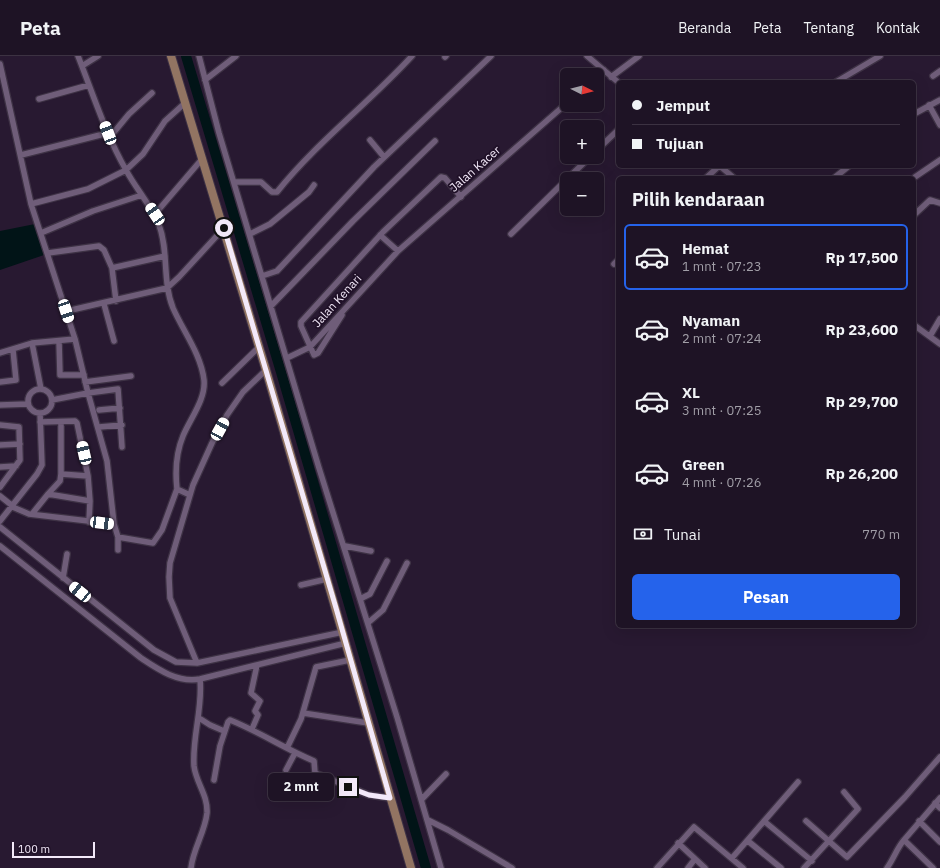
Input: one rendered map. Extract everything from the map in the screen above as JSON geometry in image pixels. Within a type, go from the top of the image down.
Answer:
[{"type":"street","points":[[78,56],[109,135],[126,170],[155,214],[161,229],[165,256],[167,288],[173,308],[203,372],[205,386],[178,452],[176,476],[178,489],[162,530],[153,543],[118,537]]},
{"type":"street","points":[[82,66],[98,56]]},
{"type":"street","points":[[171,56],[224,228],[258,348],[266,370],[411,868]]},
{"type":"street","points":[[199,56],[234,182],[319,468],[362,598],[441,868]]},
{"type":"street","points":[[205,80],[236,56]]},
{"type":"street","points":[[234,182],[261,182],[272,192],[277,192],[339,125],[365,103],[412,56]]},
{"type":"street","points":[[262,276],[277,271],[384,157],[490,56]]},
{"type":"street","points":[[587,56],[602,68]]},
{"type":"street","points":[[611,77],[639,56]]},
{"type":"street","points":[[839,80],[880,56]]},
{"type":"street","points":[[0,64],[31,204],[75,339],[107,461],[114,524],[118,537],[118,550]]},
{"type":"street","points":[[604,70],[616,81]]},
{"type":"street","points":[[933,76],[940,71]]},
{"type":"street","points":[[39,98],[90,85]]},
{"type":"street","points":[[21,155],[109,135],[152,93]]},
{"type":"street","points":[[916,113],[940,100]]},
{"type":"street","points":[[31,204],[88,189],[126,170],[143,154],[165,121],[185,103]]},
{"type":"street","points":[[929,105],[940,125]]},
{"type":"street","name":"Jalan Kacer","points":[[398,251],[560,109]]},
{"type":"street","points":[[604,143],[616,132]]},
{"type":"street","points":[[370,140],[384,157]]},
{"type":"street","points":[[271,306],[353,221],[435,141]]},
{"type":"street","points":[[155,214],[202,159]]},
{"type":"street","points":[[916,176],[940,160]]},
{"type":"street","points":[[574,172],[583,164]]},
{"type":"street","points":[[708,176],[717,168]]},
{"type":"street","points":[[722,168],[732,176]]},
{"type":"street","points":[[836,176],[846,168]]},
{"type":"street","points":[[353,299],[316,355],[313,353],[300,326],[301,322],[380,235],[441,177],[445,178],[460,197]]},
{"type":"street","points":[[250,234],[270,224],[309,192],[314,185]]},
{"type":"street","points":[[511,234],[560,186]]},
{"type":"street","points":[[41,233],[94,211],[142,195]]},
{"type":"street","points":[[916,213],[930,200],[940,203]]},
{"type":"street","points":[[66,311],[104,304],[167,288],[180,277],[224,228]]},
{"type":"street","points":[[380,235],[398,251]]},
{"type":"street","points":[[48,253],[98,246],[104,250],[112,268],[116,301]]},
{"type":"street","name":"Jalan Kenari","points":[[287,358],[310,347],[398,251]]},
{"type":"street","points":[[112,268],[154,260],[165,256]]},
{"type":"street","points":[[104,304],[114,341]]},
{"type":"street","points":[[930,336],[940,320]]},
{"type":"street","points":[[916,326],[940,344]]},
{"type":"street","points":[[0,353],[32,343],[75,339]]},
{"type":"street","points":[[59,341],[60,376],[84,375]]},
{"type":"street","points":[[32,343],[41,389]]},
{"type":"street","points":[[222,383],[258,348]]},
{"type":"street","points":[[0,382],[16,380],[13,350]]},
{"type":"street","points":[[197,663],[170,598],[170,563],[190,495],[207,455],[227,415],[243,392],[266,370]]},
{"type":"street","points":[[86,382],[131,376]]},
{"type":"street","points":[[52,400],[116,388],[118,390],[122,425],[122,447]]},
{"type":"street","points":[[41,389],[48,392],[52,400],[48,410],[40,413],[33,410],[28,404],[32,392],[41,389]]},
{"type":"street","points":[[0,405],[28,404]]},
{"type":"street","points":[[99,410],[120,408]]},
{"type":"street","points":[[0,521],[42,466],[40,413]]},
{"type":"street","points":[[40,422],[75,421],[77,423],[88,476],[90,501],[89,522]]},
{"type":"street","points":[[32,514],[60,481],[61,422]]},
{"type":"street","points":[[98,427],[122,425]]},
{"type":"street","points":[[0,426],[18,426],[20,444],[20,458],[16,466],[0,487]]},
{"type":"street","points":[[0,445],[20,444]]},
{"type":"street","points":[[0,467],[16,466]]},
{"type":"street","points":[[61,474],[88,476]]},
{"type":"street","points":[[178,489],[190,495]]},
{"type":"street","points":[[48,494],[90,501]]},
{"type":"street","points":[[0,496],[22,512],[89,522],[114,524]]},
{"type":"street","points":[[0,527],[144,643],[165,658],[180,663],[197,663],[344,637]]},
{"type":"street","points":[[0,546],[154,667],[181,679],[200,679],[257,665],[344,637]]},
{"type":"street","points":[[345,546],[371,551]]},
{"type":"street","points":[[63,578],[67,554]]},
{"type":"street","points":[[362,598],[370,594],[387,561]]},
{"type":"street","points":[[369,622],[383,610],[407,563]]},
{"type":"street","points":[[301,585],[327,579]]},
{"type":"street","points":[[287,748],[303,713],[317,666],[350,660]]},
{"type":"street","points":[[252,729],[258,715],[255,711],[260,701],[251,693],[257,665]]},
{"type":"street","points":[[191,868],[207,813],[207,804],[197,781],[194,766],[196,731],[202,698],[200,679]]},
{"type":"street","points":[[303,713],[368,723]]},
{"type":"street","points":[[199,718],[224,731]]},
{"type":"street","points":[[214,780],[224,731],[230,720],[252,729],[295,753],[314,761],[315,773],[369,795],[390,798]]},
{"type":"street","points":[[286,770],[295,753]]},
{"type":"street","points":[[806,821],[828,842],[847,857],[905,797],[940,757]]},
{"type":"street","points":[[422,799],[446,774]]},
{"type":"street","points":[[732,858],[798,782]]},
{"type":"street","points":[[804,868],[859,808],[844,792]]},
{"type":"street","points":[[887,868],[904,840],[940,798]]},
{"type":"street","points":[[935,803],[940,808]]},
{"type":"street","points":[[428,820],[448,830],[512,868]]},
{"type":"street","points":[[764,821],[812,861]]},
{"type":"street","points":[[920,821],[940,842]]},
{"type":"street","points":[[657,868],[678,843],[695,827],[743,868]]},
{"type":"street","points":[[904,840],[933,868]]},
{"type":"street","points":[[748,841],[781,868]]},
{"type":"street","points":[[678,843],[705,868]]},
{"type":"street","points":[[688,868],[695,859]]},
{"type":"shaded area","points":[[35,224],[44,255],[0,270],[0,231]]},
{"type":"waterway","points":[[186,56],[281,372],[426,868]]},
{"type":"route","points":[[224,228],[255,338],[266,370],[336,608],[390,798],[369,795],[348,787]]}]
